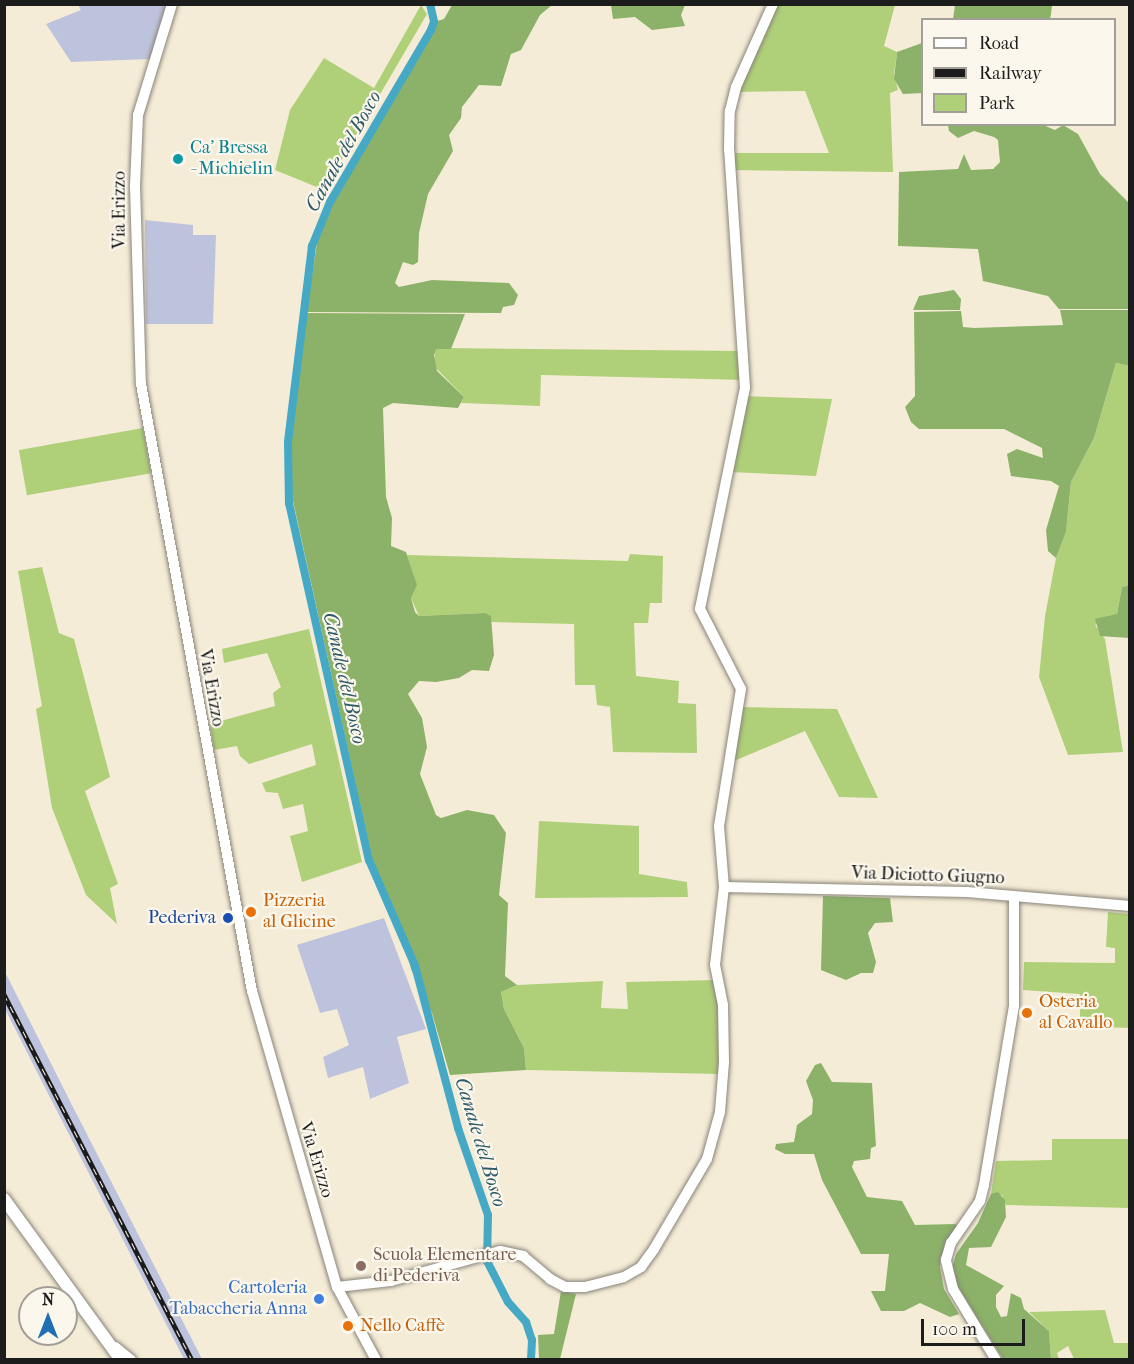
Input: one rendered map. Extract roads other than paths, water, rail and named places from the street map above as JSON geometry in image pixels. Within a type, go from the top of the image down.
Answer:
[{"type":"main road","name":"Via Erizzo","points":[[172,4],[138,115],[135,186],[141,384],[250,982],[337,1287],[376,1359]]},
{"type":"main road","points":[[337,1287],[392,1281],[489,1252],[524,1256],[544,1275],[565,1287],[585,1287],[636,1271],[670,1225],[702,1171],[720,1112],[724,1024],[715,965],[724,887],[719,826],[741,688],[700,609],[745,388],[729,150],[730,111],[736,87],[773,4]]},
{"type":"main road","name":"Via Diciotto Giugno","points":[[724,887],[1014,896],[1130,906]]},
{"type":"main road","points":[[996,1359],[953,1289],[946,1260],[951,1243],[980,1201],[984,1185],[1014,1006],[1014,896]]},
{"type":"main road","points":[[4,1199],[121,1359]]},
{"type":"main road","points":[[109,1343],[131,1359]]},
{"type":"waterway","name":"Canale del Bosco","points":[[430,4],[434,22],[431,30],[330,202],[312,246],[288,442],[289,503],[369,860],[415,966],[458,1128],[488,1215],[487,1261],[508,1302],[526,1322],[532,1340],[531,1360]]},
{"type":"railway","points":[[4,994],[192,1360]]},
{"type":"place","name":"Ca' Bressa - Michielin","points":[[178,159]]},
{"type":"place","name":"Pizzeria al Glicine","points":[[251,912]]},
{"type":"place","name":"Pederiva","points":[[228,918]]},
{"type":"place","name":"Osteria al Cavallo","points":[[1027,1013]]},
{"type":"place","name":"Scuola Elementare di Pederiva","points":[[361,1266]]},
{"type":"place","name":"Cartoleria Tabaccheria Anna","points":[[319,1299]]},
{"type":"place","name":"Nello Caffè","points":[[348,1326]]}]
